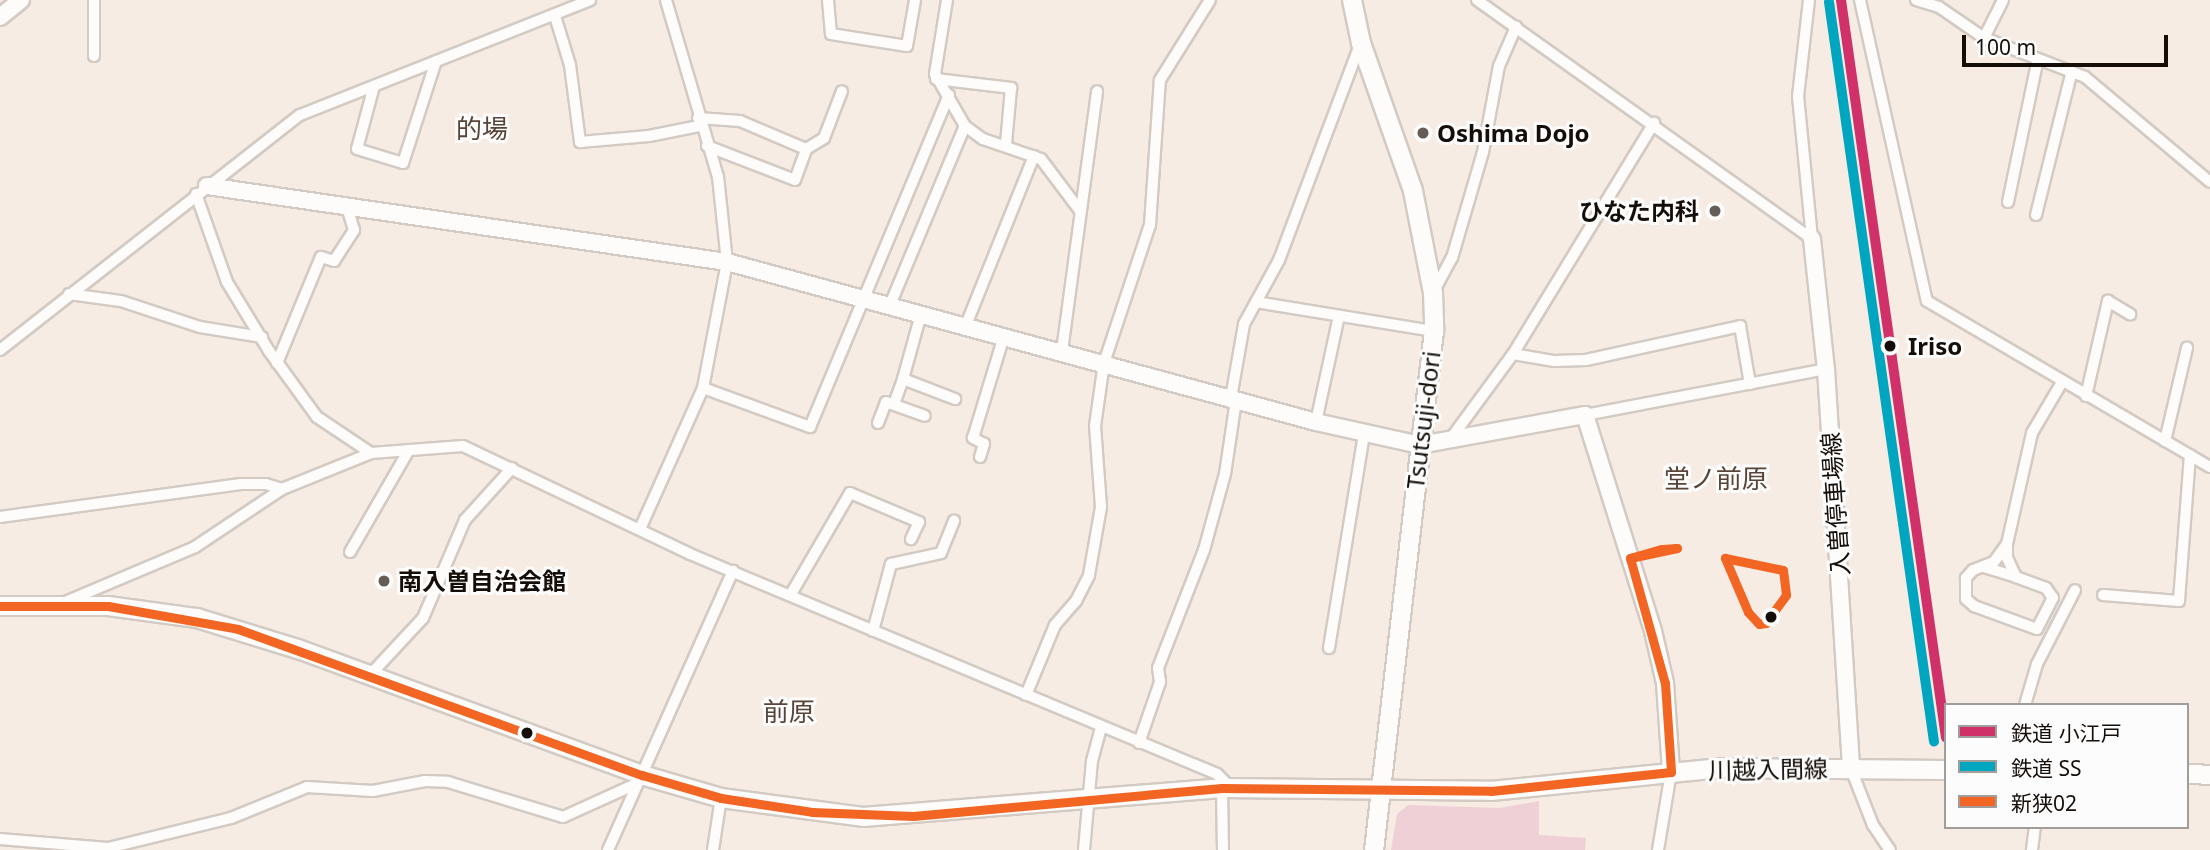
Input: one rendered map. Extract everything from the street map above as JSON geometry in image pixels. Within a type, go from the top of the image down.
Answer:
[{"type":"main road","name":"Tsutsuji-dori","points":[[1352,0],[1361,43],[1413,191],[1433,293],[1434,331],[1374,850]]},
{"type":"main road","name":"川越入間線","points":[[0,606],[62,603],[197,618],[370,675],[640,779],[721,798],[863,817],[1226,788],[1491,791],[1671,772],[1762,767],[1944,770]]},
{"type":"main road","points":[[2189,774],[2210,775]]},
{"type":"street","points":[[0,17],[21,0]]},
{"type":"street","points":[[93,0],[94,56]]},
{"type":"street","points":[[0,350],[300,116],[590,0]]},
{"type":"street","points":[[640,529],[703,388],[727,262],[718,177],[698,122],[666,0]]},
{"type":"street","points":[[828,0],[831,34],[907,46],[915,0]]},
{"type":"street","points":[[947,0],[936,79],[949,95],[965,126],[983,139],[1006,144],[1034,156],[1049,167],[1081,212]]},
{"type":"street","points":[[1026,695],[1055,625],[1076,601],[1089,575],[1097,543],[1101,507],[1095,426],[1104,363],[1150,225],[1160,80],[1210,0]]},
{"type":"street","points":[[1477,0],[1654,123],[1812,239]]},
{"type":"street","points":[[1809,0],[1798,96],[1812,239]]},
{"type":"street","points":[[1860,0],[1886,130],[1909,209],[1923,293],[1951,318],[2210,467]]},
{"type":"street","points":[[1916,0],[1939,7],[1984,38],[2071,71],[2160,136],[2210,182]]},
{"type":"street","points":[[1984,38],[2003,0]]},
{"type":"street","points":[[555,16],[569,65],[580,142],[649,136],[698,122],[740,121],[806,149]]},
{"type":"street","points":[[1433,293],[1452,258],[1483,152],[1499,66],[1516,27]]},
{"type":"street","points":[[1139,743],[1160,682],[1158,668],[1204,550],[1225,474],[1241,334],[1279,260],[1361,43]]},
{"type":"street","points":[[2008,202],[2038,59]]},
{"type":"street","points":[[374,86],[358,149],[403,163],[436,61]]},
{"type":"street","points":[[2036,215],[2071,71]]},
{"type":"street","points":[[936,79],[1011,88],[1006,144]]},
{"type":"street","points":[[707,146],[795,180],[806,149],[824,138],[842,91]]},
{"type":"street","points":[[1062,351],[1097,91]]},
{"type":"street","points":[[703,388],[810,427],[949,95]]},
{"type":"street","points":[[1448,442],[1513,354],[1654,123]]},
{"type":"street","points":[[890,305],[965,126]]},
{"type":"street","points":[[966,325],[1034,156]]},
{"type":"street","points":[[202,190],[727,262],[1316,422],[1420,445],[1448,442],[1826,369]]},
{"type":"street","points":[[202,190],[227,282],[277,363],[317,417],[372,453]]},
{"type":"street","points":[[277,363],[321,257],[334,261],[354,230],[346,208]]},
{"type":"street","name":"入曽停車場線","points":[[1812,239],[1826,369],[1851,769]]},
{"type":"street","points":[[69,294],[80,299],[121,301],[200,327],[262,337]]},
{"type":"street","points":[[2086,396],[2108,301],[2130,314]]},
{"type":"street","points":[[1256,302],[1434,331]]},
{"type":"street","points":[[894,404],[922,314]]},
{"type":"street","points":[[1316,422],[1339,316]]},
{"type":"street","points":[[1513,354],[1554,361],[1586,359],[1740,326],[1750,384]]},
{"type":"street","points":[[980,457],[984,444],[973,438],[1004,336]]},
{"type":"street","points":[[2165,441],[2188,348]]},
{"type":"street","points":[[903,379],[955,399]]},
{"type":"street","points":[[2016,576],[2007,558],[2007,544],[2032,433],[2062,382]]},
{"type":"street","points":[[878,423],[886,402],[925,416]]},
{"type":"street","points":[[1585,415],[1653,631],[1665,682],[1671,772],[1658,850]]},
{"type":"street","points":[[1329,648],[1364,434]]},
{"type":"street","points":[[62,603],[195,547],[282,489],[372,453],[463,446],[733,571],[1217,774],[1226,788],[1223,850]]},
{"type":"street","points":[[350,552],[409,450]]},
{"type":"street","points":[[2103,596],[2179,601],[2190,455]]},
{"type":"street","points":[[370,675],[424,618],[465,520],[512,468]]},
{"type":"street","points":[[0,517],[241,484],[266,484],[282,489]]},
{"type":"street","points":[[791,594],[850,493],[919,522],[911,539]]},
{"type":"street","points":[[873,631],[891,564],[941,553],[954,521]]},
{"type":"street","points":[[1981,566],[2046,588],[2053,598],[2037,629],[1974,607],[1966,599],[1966,578],[1981,566],[1994,562],[2007,544]]},
{"type":"street","points":[[608,850],[733,571]]},
{"type":"street","points":[[2026,703],[2037,664],[2075,590]]},
{"type":"street","points":[[1084,850],[1087,800],[1101,727]]},
{"type":"street","points":[[1851,769],[1873,825],[1890,850]]},
{"type":"street","points":[[0,839],[106,849],[231,818],[307,788],[373,791],[402,783],[447,782],[563,817],[640,779]]},
{"type":"street","points":[[713,850],[721,798]]},
{"type":"street","points":[[2032,850],[2035,829]]},
{"type":"shaded area","points":[[1539,801],[1539,835],[1586,838],[1585,850],[1391,850],[1397,814],[1408,805],[1499,808]]},
{"type":"rail line","name":"小江戸","points":[[1841,0],[1944,724]]},
{"type":"rail line","name":"SS","points":[[1829,2],[1934,742]]},
{"type":"transit line","name":"新狭02","points":[[1677,548],[1630,558],[1662,549],[1677,548]]},
{"type":"transit line","name":"新狭02","points":[[1630,558],[1665,683],[1671,772]]},
{"type":"transit line","name":"新狭02","points":[[1725,558],[1783,570],[1786,595],[1766,623],[1759,624],[1748,612],[1725,558]]},
{"type":"transit line","name":"新狭02","points":[[0,606],[108,606],[238,629],[642,775],[721,798],[812,812],[913,816],[1222,788],[1491,791],[1671,772]]},
{"type":"place","name":"Oshima Dojo","points":[[1423,133]]},
{"type":"place","name":"ひなた内科","points":[[1715,211]]},
{"type":"place","name":"Iriso","points":[[1890,346]]},
{"type":"place","name":"南入曽自治会館","points":[[384,581]]},
{"type":"district","name":"的場","points":[[482,129]]},
{"type":"district","name":"堂ノ前原","points":[[1716,479]]},
{"type":"district","name":"前原","points":[[789,712]]}]
